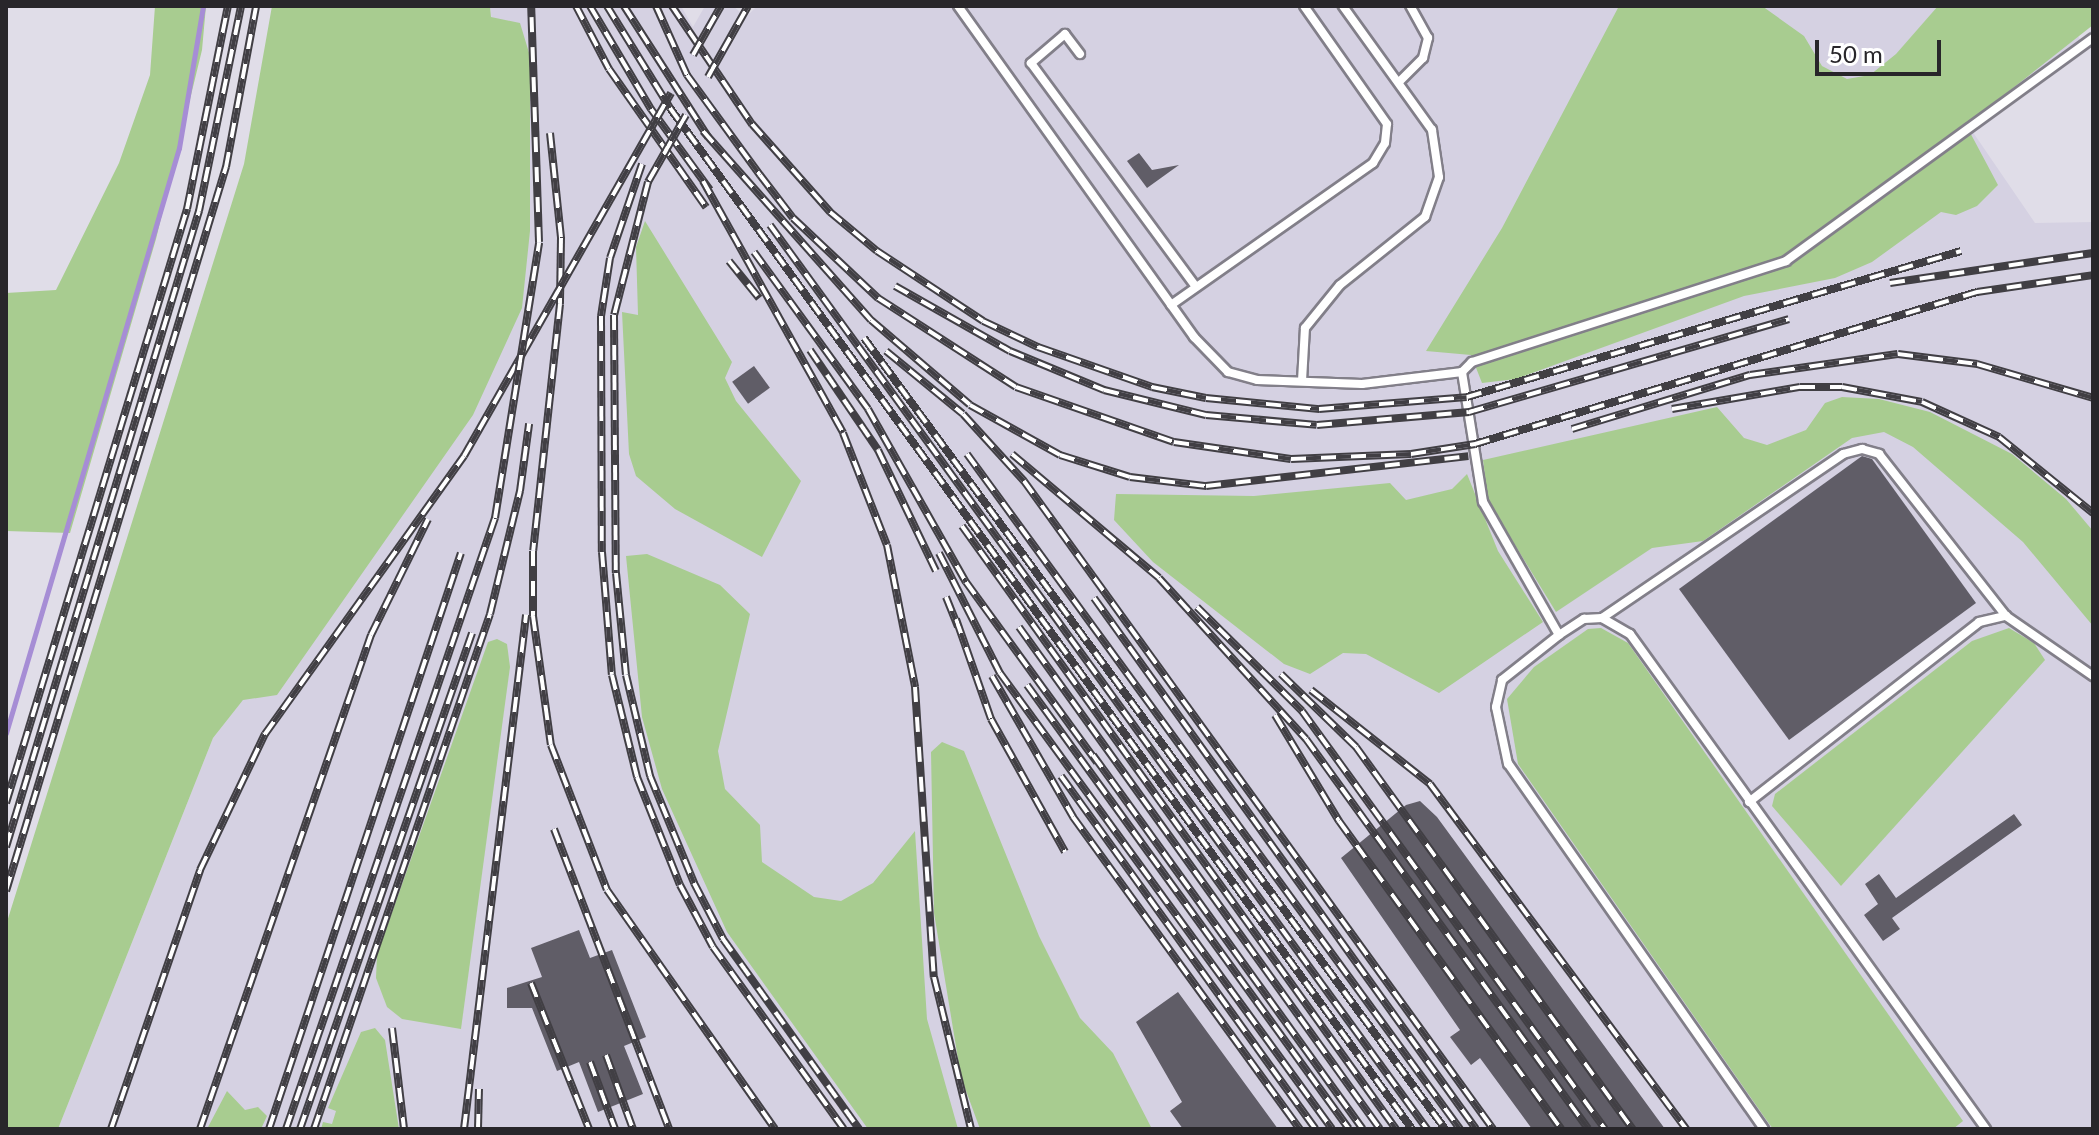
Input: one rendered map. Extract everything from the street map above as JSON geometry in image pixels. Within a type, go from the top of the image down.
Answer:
[{"type":"lane","points":[[958,6],[1171,305],[1228,372],[1257,380],[1362,384],[1462,372],[1472,362],[1786,261],[2093,38]]},
{"type":"lane","points":[[1171,305],[1373,163],[1385,143],[1387,124],[1304,6]]},
{"type":"lane","points":[[1302,381],[1305,328],[1320,306],[1425,217],[1435,196],[1439,154],[1432,130],[1343,6]]},
{"type":"lane","points":[[1399,82],[1423,58],[1428,38],[1410,6]]},
{"type":"lane","points":[[1080,54],[1065,34],[1031,63],[1196,287]]},
{"type":"lane","points":[[1462,372],[1483,502],[1559,635]]},
{"type":"lane","points":[[1764,1129],[1508,764],[1496,707],[1502,680],[1559,635],[1584,619],[1602,618],[1843,454],[1862,449],[1879,454],[2006,616],[2093,676]]},
{"type":"lane","points":[[1749,802],[1979,622],[2006,616]]},
{"type":"lane","points":[[1602,618],[1630,634],[1984,1126],[1974,1129]]},
{"type":"shaded area","points":[[490,6],[681,6],[693,27],[705,6],[733,6],[746,17],[757,6],[2061,6],[2082,43],[1968,125],[2035,223],[2093,222],[2093,1129],[58,1129],[213,738],[300,627],[500,87]]},
{"type":"green space","points":[[155,6],[206,6],[202,50],[156,239],[70,533],[6,531],[6,293],[56,290],[119,163],[150,75]]},
{"type":"green space","points":[[272,6],[490,6],[491,17],[520,23],[530,56],[530,231],[522,308],[473,415],[277,695],[243,700],[213,738],[58,1129],[6,1129],[6,925],[244,164]]},
{"type":"green space","points":[[1619,6],[1762,6],[1804,36],[1822,66],[1847,79],[1870,75],[1896,54],[1938,6],[2093,6],[2093,25],[1966,125],[1998,185],[1977,206],[1956,215],[1941,212],[1872,262],[1835,278],[1744,296],[1516,379],[1482,383],[1471,355],[1426,351],[1502,228]]},
{"type":"green space","points":[[645,221],[732,362],[725,378],[736,401],[801,481],[762,557],[675,509],[636,476],[629,454],[622,312],[638,315],[636,247]]},
{"type":"green space","points":[[1842,397],[1879,399],[1930,412],[2012,454],[2066,499],[2093,531],[2093,626],[2023,542],[1913,447],[1884,432],[1852,438],[1703,541],[1652,548],[1556,612],[1488,501],[1483,460],[1717,407],[1744,438],[1767,445],[1806,430],[1825,403]]},
{"type":"green space","points":[[1467,474],[1498,551],[1543,622],[1439,693],[1366,654],[1343,653],[1310,674],[1284,664],[1153,562],[1114,520],[1116,494],[1254,496],[1390,483],[1406,500],[1452,489]]},
{"type":"green space","points":[[647,554],[720,585],[750,614],[718,751],[725,789],[760,825],[762,862],[814,897],[841,901],[873,883],[915,831],[927,1019],[958,1129],[868,1129],[727,932],[662,789],[642,717],[626,556]]},
{"type":"green space","points":[[1601,628],[1628,643],[1963,1121],[1953,1129],[1773,1129],[1765,1118],[1518,764],[1507,699],[1534,667],[1588,629]]},
{"type":"green space","points":[[2009,628],[2034,643],[2045,660],[1841,886],[1772,806],[1775,794],[1972,641]]},
{"type":"green space","points":[[497,639],[507,644],[510,667],[461,1029],[402,1019],[387,1007],[376,978],[377,955],[488,642]]},
{"type":"green space","points":[[942,742],[964,751],[1039,936],[1080,1018],[1113,1053],[1152,1129],[980,1129],[961,1077],[934,913],[931,752]]},
{"type":"green space","points":[[375,1028],[385,1040],[399,1129],[321,1129],[323,1122],[332,1124],[336,1111],[328,1108],[361,1032]]},
{"type":"green space","points":[[227,1091],[245,1110],[258,1107],[267,1116],[261,1129],[207,1129]]},
{"type":"building","points":[[1139,153],[1152,170],[1179,165],[1147,188],[1127,161]]},
{"type":"building","points":[[754,366],[770,388],[748,404],[732,382]]},
{"type":"building","points":[[1862,456],[1872,459],[1976,603],[1789,740],[1679,589]]},
{"type":"building","points":[[1420,801],[1437,817],[1665,1129],[1532,1129],[1480,1058],[1471,1065],[1450,1037],[1460,1030],[1341,858],[1406,805]]},
{"type":"building","points":[[2014,814],[2022,825],[1892,918],[1900,929],[1883,941],[1864,915],[1878,904],[1865,884],[1879,874],[1896,898]]},
{"type":"building","points":[[579,930],[590,958],[612,950],[646,1037],[624,1046],[643,1094],[598,1112],[579,1062],[557,1071],[532,1008],[507,1008],[507,988],[542,977],[531,948]]},
{"type":"building","points":[[1178,992],[1278,1129],[1183,1129],[1170,1111],[1182,1102],[1136,1022]]},
{"type":"waterway","points":[[6,733],[179,148],[203,6]]},
{"type":"railway","points":[[6,803],[187,209],[228,6]]},
{"type":"railway","points":[[6,847],[199,211],[241,6]]},
{"type":"railway","points":[[6,891],[226,167],[256,6]]},
{"type":"railway","points":[[286,1129],[495,518],[539,242],[531,6]]},
{"type":"railway","points":[[576,6],[609,69],[706,207]]},
{"type":"railway","points":[[590,6],[651,109],[710,190]]},
{"type":"railway","points":[[607,6],[670,108],[1412,1129]]},
{"type":"railway","points":[[624,6],[708,137]]},
{"type":"railway","points":[[656,6],[687,75],[760,175],[793,218],[878,298],[1016,387],[1174,442],[1291,459],[1411,454],[1475,444],[1977,292],[2093,275]]},
{"type":"railway","points":[[672,6],[752,124],[830,212],[877,251],[983,321],[1038,347],[1152,387],[1206,398],[1319,409],[1467,397],[1961,251]]},
{"type":"railway","points":[[693,55],[721,6]]},
{"type":"railway","points":[[708,77],[748,6]]},
{"type":"railway","points":[[111,1129],[200,870],[265,734],[464,456],[671,93]]},
{"type":"railway","points":[[686,115],[648,182],[614,315],[616,573],[626,675],[650,776],[694,883],[723,939],[859,1129]]},
{"type":"railway","points":[[703,131],[871,320],[970,405],[1060,455],[1130,477],[1206,486],[1468,456]]},
{"type":"railway","points":[[550,133],[561,238],[560,304],[533,551],[533,616],[551,745],[607,890],[775,1129]]},
{"type":"railway","points":[[642,164],[610,258],[601,316],[602,552],[612,675],[637,777],[680,885],[713,947],[844,1129]]},
{"type":"railway","points":[[703,181],[843,433],[887,545],[915,687],[934,977],[971,1129]]},
{"type":"railway","points":[[770,225],[1427,1129]]},
{"type":"railway","points":[[754,252],[868,409],[966,582],[1097,762]]},
{"type":"railway","points":[[1890,283],[2093,253]]},
{"type":"railway","points":[[729,261],[759,298]]},
{"type":"railway","points":[[895,286],[1010,351],[1104,390],[1206,415],[1317,425],[1469,412],[1789,319]]},
{"type":"railway","points":[[864,338],[1445,1129]]},
{"type":"railway","points":[[810,350],[878,450],[936,571]]},
{"type":"railway","points":[[886,351],[963,414],[1024,481],[1493,1129]]},
{"type":"railway","points":[[1572,429],[1750,375],[1898,354],[1977,364],[2093,398]]},
{"type":"railway","points":[[1672,409],[1800,387],[1842,387],[1922,402],[1999,437],[2093,513]]},
{"type":"railway","points":[[314,1129],[490,614],[520,491],[529,424]]},
{"type":"railway","points":[[967,454],[1460,1129]]},
{"type":"railway","points":[[1012,454],[1159,578],[1306,739],[1588,1129]]},
{"type":"railway","points":[[200,1129],[371,635],[428,519]]},
{"type":"railway","points":[[962,526],[1396,1129]]},
{"type":"railway","points":[[269,1129],[461,553]]},
{"type":"railway","points":[[939,553],[1000,673],[1332,1129]]},
{"type":"railway","points":[[946,597],[958,627]]},
{"type":"railway","points":[[1094,598],[1476,1129]]},
{"type":"railway","points":[[1197,607],[1302,711],[1605,1129]]},
{"type":"railway","points":[[464,1129],[526,615]]},
{"type":"railway","points":[[956,619],[991,719],[1065,852]]},
{"type":"railway","points":[[1019,627],[1380,1129]]},
{"type":"railway","points":[[300,1129],[472,633]]},
{"type":"railway","points":[[1281,674],[1356,747],[1633,1129]]},
{"type":"railway","points":[[992,676],[1073,817],[1300,1129]]},
{"type":"railway","points":[[1027,685],[1349,1129]]},
{"type":"railway","points":[[1311,690],[1430,784],[1686,1129]]},
{"type":"railway","points":[[1275,715],[1339,821],[1561,1129]]},
{"type":"railway","points":[[1093,755],[1363,1129]]},
{"type":"railway","points":[[1061,776],[1316,1129]]},
{"type":"railway","points":[[554,829],[669,1129]]},
{"type":"railway","points":[[531,983],[589,1129]]},
{"type":"railway","points":[[392,1028],[404,1129]]},
{"type":"railway","points":[[606,1055],[633,1129]]},
{"type":"railway","points":[[590,1062],[615,1129]]},
{"type":"railway","points":[[478,1129],[479,1089]]}]
